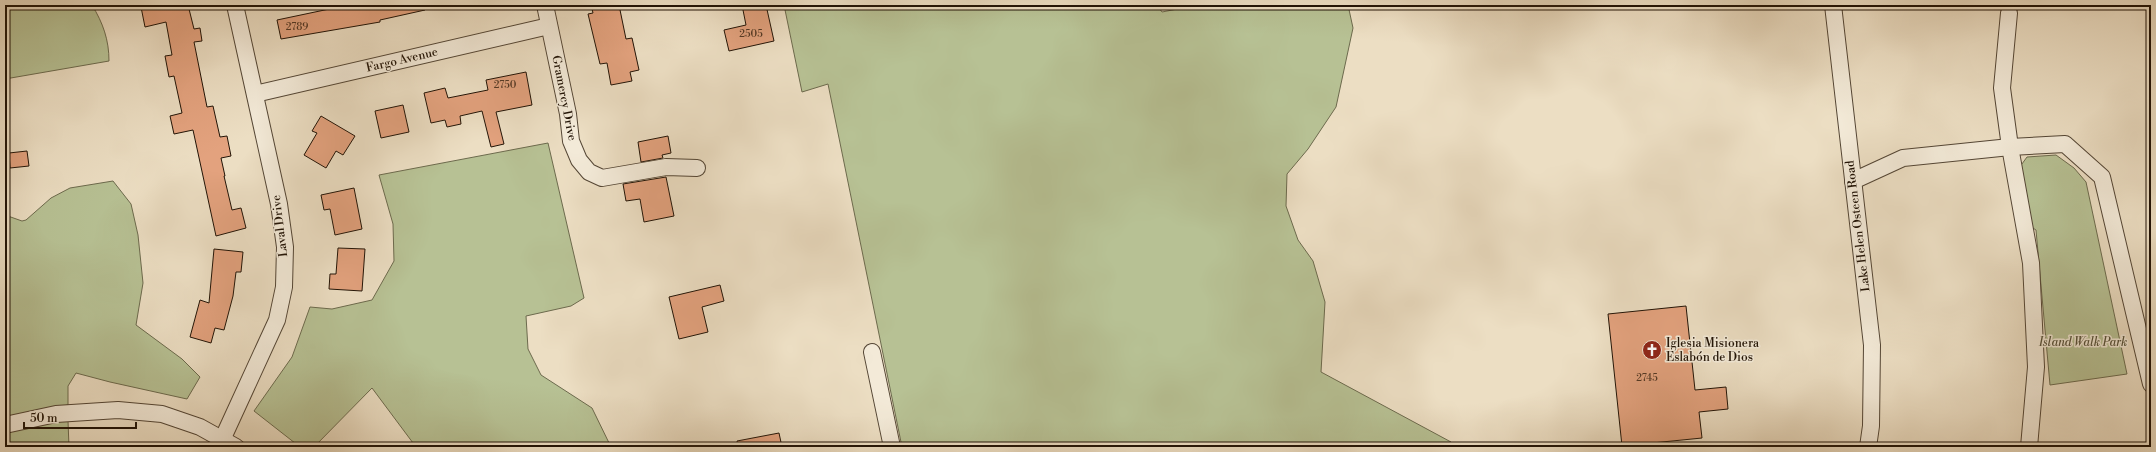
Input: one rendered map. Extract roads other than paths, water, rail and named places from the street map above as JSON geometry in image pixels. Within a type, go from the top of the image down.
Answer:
[{"type":"street","name":"Laval Drive","points":[[229,443],[277,320],[284,287],[285,247],[279,204],[236,5]]},
{"type":"street","name":"Gramercy Drive","points":[[545,5],[568,114],[571,141],[579,160],[589,172],[602,178],[666,167],[697,168]]},
{"type":"street","name":"Lake Helen Osteen Road","points":[[1833,5],[1872,345],[1871,426],[1868,447]]},
{"type":"street","points":[[2009,13],[2002,88],[2010,147],[2031,263],[2036,367],[2029,447]]},
{"type":"street","name":"Fargo Avenue","points":[[255,94],[549,26]]},
{"type":"street","points":[[1853,181],[1903,158],[2010,147],[2065,144],[2102,177],[2151,384]]},
{"type":"street","points":[[872,352],[892,447]]},
{"type":"street","points":[[5,425],[56,414],[118,410],[162,414],[200,427],[229,443]]},
{"type":"place","name":"Iglesia Misionera Eslabón de Dios","points":[[1652,350]]},
{"type":"park label","name":"Island Walk Park","points":[[2083,342]]}]
